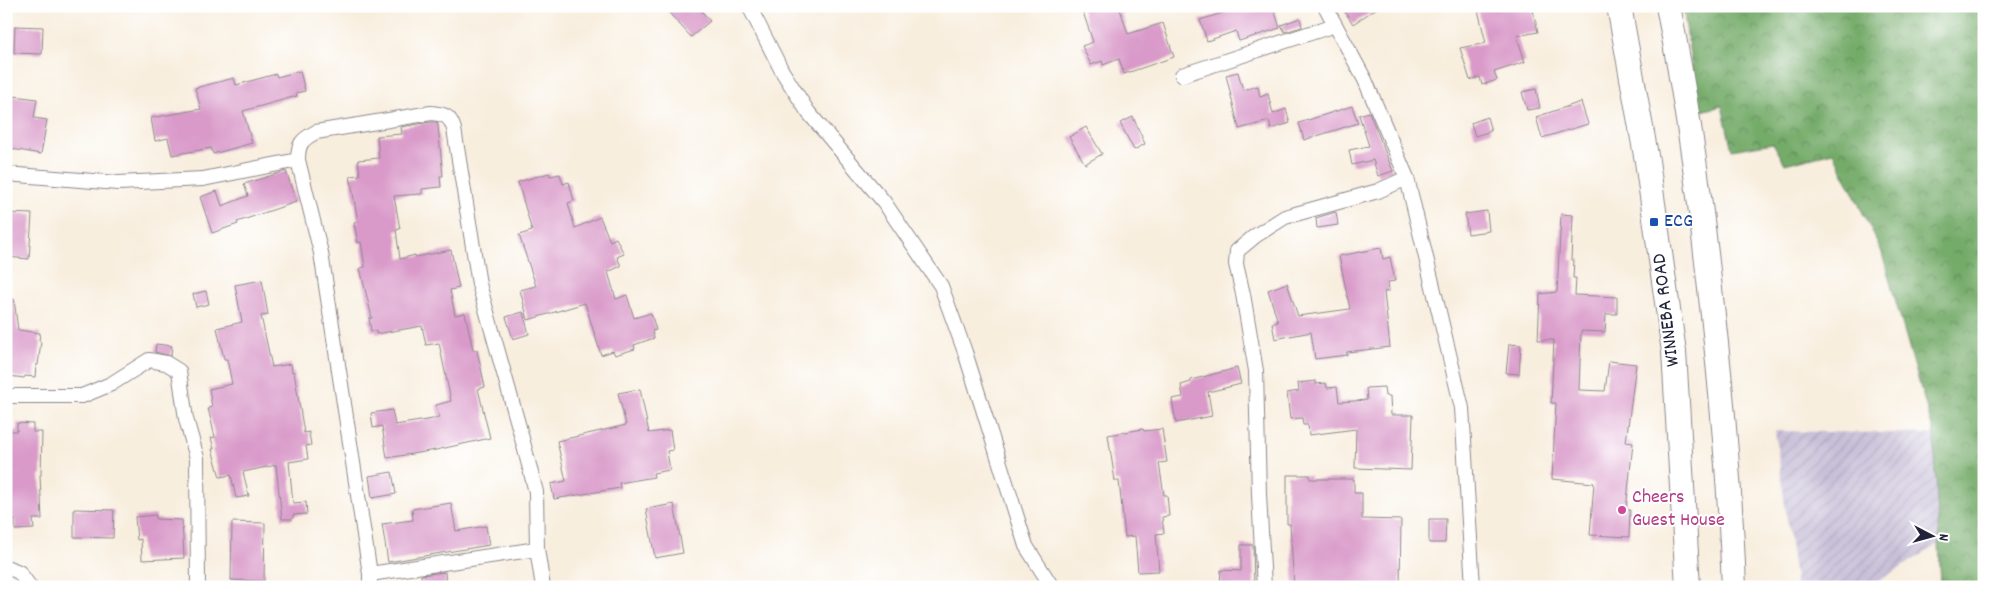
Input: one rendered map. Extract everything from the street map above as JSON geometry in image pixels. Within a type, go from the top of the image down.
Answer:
[{"type":"highway","name":"WINNEBA ROAD","points":[[1619,6],[1647,162],[1674,352],[1688,587]]},
{"type":"highway","points":[[1668,6],[1692,143],[1706,249],[1726,444],[1734,587]]},
{"type":"street","points":[[749,6],[782,71],[808,112],[884,202],[941,286],[965,352],[1026,546],[1052,587]]},
{"type":"street","points":[[1325,6],[1365,80],[1407,178],[1462,408],[1473,587]]},
{"type":"street","points":[[1182,75],[1335,24]]},
{"type":"street","points":[[537,549],[370,580],[321,253],[298,160],[298,150],[304,138],[316,132],[431,113],[444,114],[450,118],[454,129],[479,284],[536,492],[537,549],[543,587]]},
{"type":"street","points":[[6,174],[118,183],[203,179],[298,160]]},
{"type":"street","points":[[1264,587],[1259,495],[1256,371],[1244,294],[1236,264],[1237,251],[1255,236],[1285,217],[1378,191],[1407,178]]},
{"type":"street","points":[[6,396],[82,396],[111,384],[149,360],[166,363],[179,370],[186,419],[197,458],[198,587]]},
{"type":"street","points":[[6,567],[19,572],[30,587]]},
{"type":"shaded area","points":[[1775,431],[1934,434],[1939,544],[1869,587],[1796,587]]},
{"type":"green space","points":[[1683,6],[1984,6],[1984,587],[1941,587],[1934,434],[1881,250],[1833,152],[1785,164],[1773,143],[1732,150],[1722,106],[1698,112]]},
{"type":"building","points":[[663,6],[697,6],[710,21],[691,37]]},
{"type":"building","points":[[1081,6],[1119,6],[1128,34],[1163,23],[1174,57],[1124,74],[1119,59],[1103,65],[1102,61],[1091,65],[1082,46],[1093,42]]},
{"type":"building","points":[[1234,6],[1273,6],[1280,28],[1239,41],[1236,31],[1207,41],[1200,20],[1235,9]]},
{"type":"building","points":[[1354,6],[1380,6],[1353,24],[1345,12]]},
{"type":"building","points":[[1477,6],[1532,6],[1538,32],[1517,36],[1525,62],[1494,72],[1497,80],[1482,85],[1480,77],[1470,80],[1460,48],[1486,43]]},
{"type":"building","points":[[1300,18],[1302,27],[1285,32],[1281,25]]},
{"type":"building","points":[[15,26],[43,27],[42,54],[14,53]]},
{"type":"building","points":[[300,71],[305,91],[296,93],[297,96],[243,111],[252,143],[213,154],[211,148],[172,155],[168,138],[155,141],[151,118],[201,109],[195,88],[234,78],[236,85],[276,74],[277,77]]},
{"type":"building","points":[[1238,72],[1243,90],[1258,86],[1260,97],[1268,94],[1273,114],[1286,109],[1290,123],[1271,129],[1269,121],[1239,129],[1226,75]]},
{"type":"building","points":[[1536,89],[1540,108],[1527,110],[1522,92]]},
{"type":"building","points":[[6,95],[37,99],[34,118],[47,120],[41,154],[6,148]]},
{"type":"building","points":[[1581,102],[1588,124],[1542,138],[1536,117]]},
{"type":"building","points":[[1352,106],[1358,123],[1304,140],[1299,123]]},
{"type":"building","points":[[1369,112],[1393,171],[1378,176],[1373,160],[1352,165],[1349,150],[1369,146],[1359,115]]},
{"type":"building","points":[[1133,117],[1145,144],[1134,150],[1120,123]]},
{"type":"building","points":[[1487,117],[1491,131],[1475,136],[1471,123]]},
{"type":"building","points":[[437,122],[438,126],[443,176],[440,176],[441,187],[422,189],[422,194],[394,196],[400,229],[396,230],[400,259],[451,250],[459,288],[450,290],[455,315],[465,313],[473,350],[477,350],[485,387],[478,389],[490,438],[387,458],[382,426],[373,428],[371,413],[392,410],[395,425],[439,418],[436,405],[451,401],[439,343],[426,345],[422,326],[376,334],[376,331],[371,331],[369,318],[372,318],[360,268],[365,267],[361,242],[358,243],[354,223],[358,222],[350,176],[360,175],[358,160],[379,158],[377,136],[402,134],[401,127]]},
{"type":"building","points":[[1086,127],[1102,154],[1085,164],[1069,137]]},
{"type":"building","points":[[286,171],[296,202],[237,222],[238,224],[212,233],[200,197],[217,191],[222,206],[248,196],[244,184]]},
{"type":"building","points":[[549,173],[550,176],[560,174],[563,184],[569,182],[574,201],[568,203],[575,228],[600,217],[610,241],[616,238],[624,254],[617,257],[621,266],[608,272],[616,299],[627,295],[634,318],[651,313],[656,330],[652,331],[654,338],[634,345],[635,349],[615,355],[613,351],[601,355],[585,303],[528,320],[520,290],[536,286],[519,235],[532,231],[518,182]]},
{"type":"building","points":[[1487,211],[1489,231],[1468,234],[1465,214]]},
{"type":"building","points":[[1336,212],[1338,225],[1317,228],[1316,218]]},
{"type":"building","points":[[9,213],[32,214],[29,259],[6,257],[6,219],[8,220]]},
{"type":"building","points":[[1561,214],[1573,215],[1571,260],[1574,260],[1573,278],[1576,278],[1575,295],[1617,297],[1617,314],[1606,314],[1605,332],[1581,331],[1579,390],[1605,391],[1609,361],[1636,364],[1626,442],[1633,443],[1626,510],[1630,510],[1629,537],[1590,535],[1594,483],[1552,479],[1556,403],[1551,403],[1554,340],[1538,340],[1540,294],[1557,292]]},
{"type":"building","points":[[1381,248],[1383,259],[1390,257],[1395,281],[1388,282],[1389,291],[1384,292],[1390,347],[1347,352],[1347,355],[1315,359],[1311,332],[1275,339],[1272,323],[1278,322],[1268,290],[1287,283],[1298,316],[1350,309],[1339,256]]},
{"type":"building","points":[[262,280],[268,315],[261,316],[272,367],[291,364],[304,433],[309,432],[311,445],[306,446],[308,459],[289,462],[293,503],[306,502],[307,514],[293,515],[293,519],[282,519],[276,465],[243,472],[249,496],[236,498],[231,475],[220,477],[212,449],[214,449],[211,438],[215,437],[208,408],[212,407],[209,389],[232,384],[227,359],[224,359],[217,328],[242,322],[235,285]]},
{"type":"building","points":[[206,291],[209,304],[196,307],[193,294]]},
{"type":"building","points":[[14,299],[18,330],[40,333],[39,341],[41,342],[35,377],[25,376],[24,378],[6,374],[6,300]]},
{"type":"building","points":[[523,312],[529,334],[513,339],[506,317]]},
{"type":"building","points":[[156,344],[172,346],[171,356],[155,352]]},
{"type":"building","points":[[1509,344],[1521,345],[1519,374],[1506,373]]},
{"type":"building","points":[[1237,368],[1241,384],[1208,392],[1212,416],[1176,423],[1172,399],[1183,397],[1181,385],[1191,382],[1191,380]]},
{"type":"building","points":[[1316,381],[1316,384],[1326,383],[1327,388],[1337,387],[1339,402],[1367,400],[1366,388],[1384,387],[1385,396],[1390,396],[1391,415],[1413,415],[1411,470],[1355,468],[1356,429],[1309,435],[1308,425],[1303,425],[1302,418],[1290,419],[1287,393],[1299,391],[1298,383]]},
{"type":"building","points":[[640,389],[649,433],[670,430],[673,450],[667,451],[670,470],[653,473],[654,477],[619,483],[620,488],[554,499],[551,484],[566,481],[557,441],[626,425],[618,393]]},
{"type":"building","points":[[17,423],[33,424],[33,432],[42,432],[40,475],[42,519],[33,519],[34,529],[15,530],[15,520],[6,520],[6,431],[17,431]]},
{"type":"building","points":[[1143,429],[1144,431],[1162,429],[1167,462],[1159,463],[1164,495],[1167,495],[1169,516],[1162,517],[1164,533],[1156,534],[1159,571],[1138,572],[1135,536],[1125,537],[1119,481],[1115,481],[1108,435]]},
{"type":"building","points":[[392,472],[396,494],[372,498],[369,476]]},
{"type":"building","points":[[1287,475],[1310,475],[1310,479],[1354,479],[1354,493],[1362,493],[1362,519],[1401,520],[1400,587],[1294,587],[1290,524],[1287,524]]},
{"type":"building","points":[[451,503],[456,531],[486,526],[489,545],[388,562],[382,524],[413,520],[412,509]]},
{"type":"building","points":[[674,504],[683,553],[655,558],[646,509]]},
{"type":"building","points":[[74,509],[114,510],[113,538],[74,537]]},
{"type":"building","points":[[156,515],[156,519],[182,520],[184,558],[142,560],[141,539],[137,540],[135,517]]},
{"type":"building","points":[[1429,519],[1446,519],[1445,543],[1429,543]]},
{"type":"building","points":[[232,522],[265,523],[264,581],[231,580]]},
{"type":"building","points":[[1241,545],[1253,545],[1254,587],[1220,586],[1221,570],[1241,571]]},
{"type":"building","points":[[445,572],[446,587],[422,587],[421,575]]},
{"type":"place","name":"ECG","points":[[1654,222]]},
{"type":"place","name":"Cheers Guest House","points":[[1622,510]]}]
